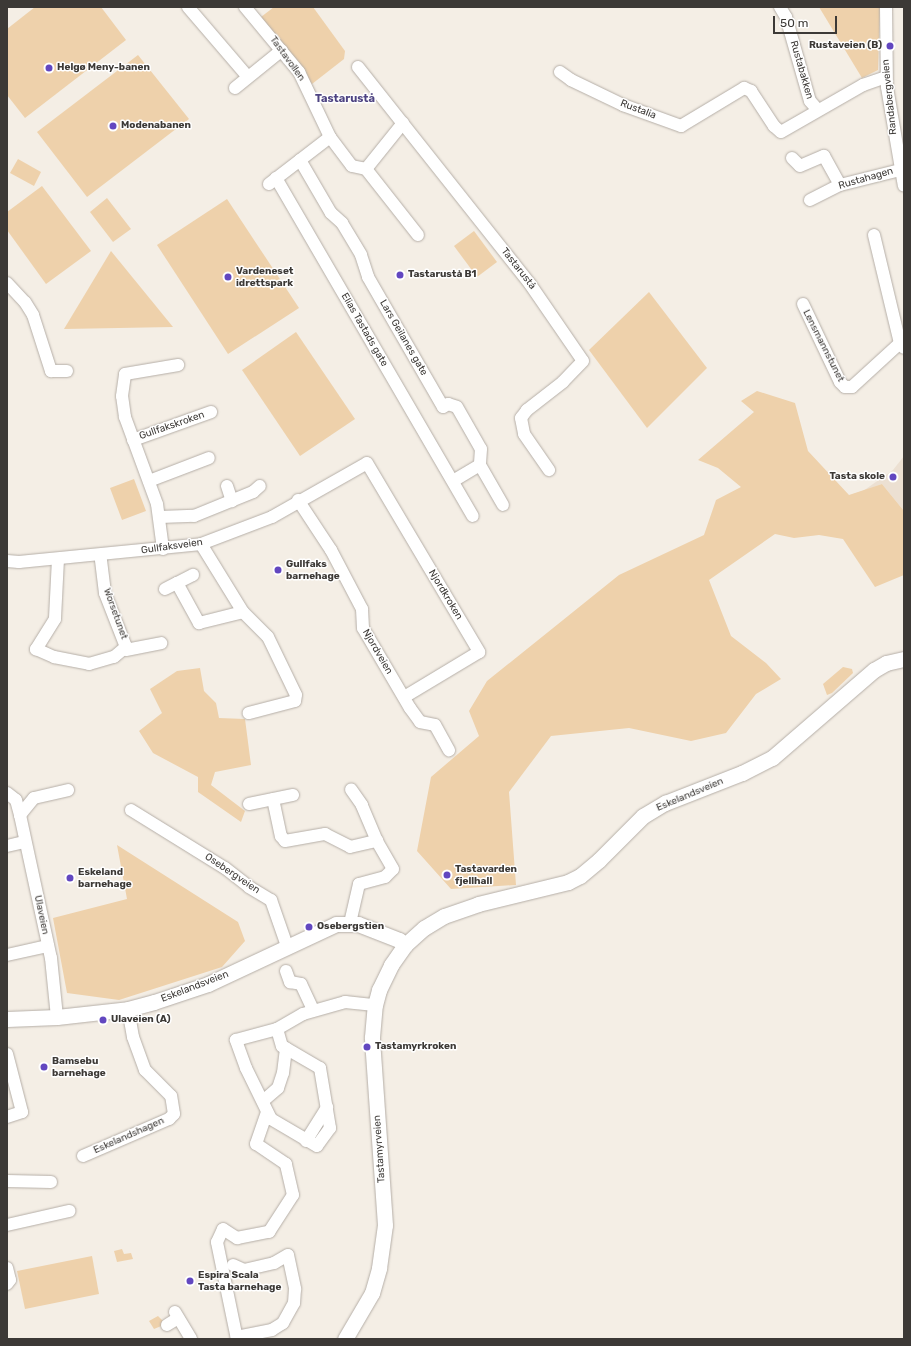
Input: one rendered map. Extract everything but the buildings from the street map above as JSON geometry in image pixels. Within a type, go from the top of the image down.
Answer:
[{"type":"main road","name":"Eskelandsveien","points":[[401,950],[424,928],[444,916],[478,904],[554,886],[580,876],[599,860],[643,816],[665,803],[742,774],[772,758],[874,670],[886,663],[904,659]]},
{"type":"main road","name":"Eskelandsveien","points":[[7,1019],[57,1017],[128,1009],[208,984],[336,924],[350,923],[399,940],[401,950]]},
{"type":"main road","name":"Tastamyrveien","points":[[345,1339],[372,1293],[379,1268],[385,1225],[372,1037],[375,1005],[385,976],[401,950]]},
{"type":"street","points":[[188,7],[248,77]]},
{"type":"street","name":"Tastavollen","points":[[245,7],[282,50],[306,84],[330,137],[352,166],[366,169],[418,235]]},
{"type":"street","name":"Rustabakken","points":[[780,7],[786,17],[810,101],[817,109]]},
{"type":"street","name":"Randabergveien","points":[[886,7],[886,77],[900,170],[904,186]]},
{"type":"street","points":[[235,88],[282,50]]},
{"type":"street","name":"Tastarustå","points":[[358,67],[537,294],[583,361],[563,382],[527,410],[521,418],[524,434],[549,470]]},
{"type":"street","name":"Rustalia","points":[[560,72],[571,80],[623,105],[677,126],[684,126],[716,104]]},
{"type":"street","name":"Rustabakken","points":[[716,104],[742,88],[751,90],[774,126],[781,132],[808,118],[817,109],[863,84],[886,77]]},
{"type":"street","points":[[366,169],[403,123]]},
{"type":"street","points":[[300,160],[330,137]]},
{"type":"street","points":[[792,158],[800,166],[824,156],[840,185]]},
{"type":"street","name":"Elias Tastads gate","points":[[300,160],[272,181],[473,516]]},
{"type":"street","name":"Lars Geilanes gate","points":[[300,160],[331,213],[342,223],[361,255],[368,277],[443,407],[448,404],[457,407],[481,449],[480,465],[503,505]]},
{"type":"street","name":"Rustahagen","points":[[810,200],[840,185],[900,170]]},
{"type":"street","name":"Lensmannstunet","points":[[803,304],[840,382],[845,387],[852,387],[902,346],[874,235]]},
{"type":"street","points":[[7,283],[25,302],[33,315],[51,371],[68,371]]},
{"type":"street","name":"Gullfakskroken","points":[[163,549],[160,518],[149,481],[122,410],[125,374],[178,365]]},
{"type":"street","name":"Gullfakskroken","points":[[133,440],[211,412]]},
{"type":"street","points":[[149,481],[209,458]]},
{"type":"street","name":"Gullfaksveien","points":[[7,561],[19,562],[58,559],[201,544],[272,517],[298,500],[367,463]]},
{"type":"street","name":"Njordkroken","points":[[367,463],[479,652],[404,697]]},
{"type":"street","points":[[453,481],[480,465]]},
{"type":"street","points":[[228,486],[232,501]]},
{"type":"street","points":[[160,518],[194,516],[253,492],[260,486]]},
{"type":"street","name":"Njordveien","points":[[298,500],[331,550],[362,609],[363,628],[404,697],[420,722],[435,725],[449,750]]},
{"type":"street","points":[[201,544],[243,612],[252,624],[268,637],[297,697],[295,701],[249,713]]},
{"type":"street","name":"Worsetunet","points":[[100,555],[105,593],[122,633],[126,650]]},
{"type":"street","name":"Worsetunet","points":[[58,559],[55,619],[36,649],[54,657],[89,664],[114,657],[126,650],[161,643]]},
{"type":"street","points":[[165,589],[193,575]]},
{"type":"street","points":[[177,583],[199,623],[243,612]]},
{"type":"street","points":[[20,814],[34,798],[68,790]]},
{"type":"street","points":[[350,923],[359,884],[385,877],[392,872],[392,865],[377,841],[362,805],[351,790]]},
{"type":"street","name":"Ulaveien","points":[[7,793],[16,800],[20,814],[48,946],[57,1017]]},
{"type":"street","points":[[249,804],[294,795]]},
{"type":"street","points":[[273,799],[281,836],[285,841],[325,834],[350,847],[377,841]]},
{"type":"street","name":"Osebergveien","points":[[132,810],[225,868],[249,887],[271,900],[287,946]]},
{"type":"street","points":[[7,846],[25,842]]},
{"type":"street","points":[[8,952],[48,946]]},
{"type":"street","points":[[286,971],[290,982],[301,984],[313,1010]]},
{"type":"street","points":[[277,1029],[281,1046],[319,1067],[330,1128],[317,1146],[274,1122],[265,1107],[236,1040],[277,1029],[313,1010],[345,1002],[375,1005]]},
{"type":"street","name":"Eskelandshagen","points":[[83,1156],[169,1118],[174,1114],[171,1096],[145,1070],[133,1037],[128,1009]]},
{"type":"street","points":[[233,1264],[244,1270],[274,1263],[288,1255],[295,1290],[294,1303],[283,1323],[272,1330],[237,1338],[217,1242],[223,1229],[237,1238],[269,1232],[293,1195],[286,1164],[256,1144],[265,1107],[278,1088],[283,1073],[286,1048]]},
{"type":"street","points":[[7,1054],[9,1074],[22,1112],[7,1117]]},
{"type":"street","points":[[7,1181],[51,1182]]},
{"type":"street","points":[[7,1225],[69,1211]]},
{"type":"street","points":[[7,1268],[10,1280],[7,1284]]},
{"type":"street","points":[[167,1325],[177,1315],[191,1339]]},
{"type":"shaded area","name":"Helgø Meny-banen","points":[[35,7],[101,7],[126,40],[25,118],[7,95],[7,29]]},
{"type":"shaded area","points":[[274,7],[313,7],[345,51],[344,59],[312,84],[261,17]]},
{"type":"shaded area","points":[[819,7],[880,7],[878,70],[862,78]]},
{"type":"shaded area","name":"Modenabanen","points":[[138,55],[189,119],[87,197],[37,132]]},
{"type":"shaded area","points":[[18,159],[41,172],[34,186],[10,173]]},
{"type":"shaded area","points":[[42,186],[91,251],[46,284],[7,230],[7,212]]},
{"type":"shaded area","points":[[107,198],[131,229],[113,242],[90,212]]},
{"type":"shaded area","name":"Vardeneset idrettspark","points":[[227,199],[299,308],[228,354],[157,245]]},
{"type":"shaded area","points":[[474,231],[497,262],[477,277],[454,246]]},
{"type":"shaded area","points":[[111,251],[173,327],[64,329]]},
{"type":"shaded area","points":[[649,292],[707,368],[647,428],[589,350]]},
{"type":"shaded area","points":[[296,332],[355,419],[300,456],[242,370]]},
{"type":"shaded area","points":[[757,391],[795,403],[808,451],[849,495],[882,484],[904,511],[904,575],[875,587],[843,539],[819,535],[794,538],[775,534],[709,580],[731,636],[766,663],[781,679],[756,694],[726,733],[691,741],[629,728],[551,736],[509,792],[516,885],[451,889],[417,851],[431,777],[479,736],[469,711],[487,681],[619,575],[704,535],[716,500],[741,487],[718,468],[698,460],[754,412],[741,401]]},
{"type":"shaded area","name":"Tasta skole","points":[[904,456],[904,511],[882,484],[863,491],[893,470]]},
{"type":"shaded area","points":[[134,479],[146,511],[122,520],[110,488]]},
{"type":"shaded area","points":[[843,667],[852,669],[853,673],[832,693],[827,695],[823,684]]},
{"type":"shaded area","points":[[200,668],[204,691],[216,703],[219,718],[245,719],[251,765],[215,772],[211,785],[245,811],[241,822],[198,792],[198,777],[153,753],[139,731],[162,713],[150,689],[177,671]]},
{"type":"shaded area","points":[[117,845],[238,922],[245,941],[222,967],[119,1000],[67,993],[53,918],[127,899]]},
{"type":"shaded area","points":[[122,1249],[124,1254],[131,1253],[133,1259],[117,1262],[114,1251]]},
{"type":"shaded area","points":[[92,1256],[99,1294],[25,1309],[17,1271]]},
{"type":"shaded area","points":[[158,1316],[166,1324],[154,1329],[149,1321]]},
{"type":"place","name":"Rustaveien (B)","points":[[890,46]]},
{"type":"place","name":"Helgø Meny-banen","points":[[49,68]]},
{"type":"place","name":"Modenabanen","points":[[113,126]]},
{"type":"place","name":"Tastarustå B1","points":[[400,275]]},
{"type":"place","name":"Vardeneset idrettspark","points":[[228,277]]},
{"type":"place","name":"Tasta skole","points":[[893,477]]},
{"type":"place","name":"Gullfaks barnehage","points":[[278,570]]},
{"type":"place","name":"Tastavarden fjellhall","points":[[447,875]]},
{"type":"place","name":"Eskeland barnehage","points":[[70,878]]},
{"type":"place","name":"Osebergstien","points":[[309,927]]},
{"type":"place","name":"Ulaveien (A)","points":[[103,1020]]},
{"type":"place","name":"Tastamyrkroken","points":[[367,1047]]},
{"type":"place","name":"Bamsebu barnehage","points":[[44,1067]]},
{"type":"place","name":"Espira Scala Tasta barnehage","points":[[190,1281]]},
{"type":"district","name":"Tastarustå","points":[[345,99]]}]
